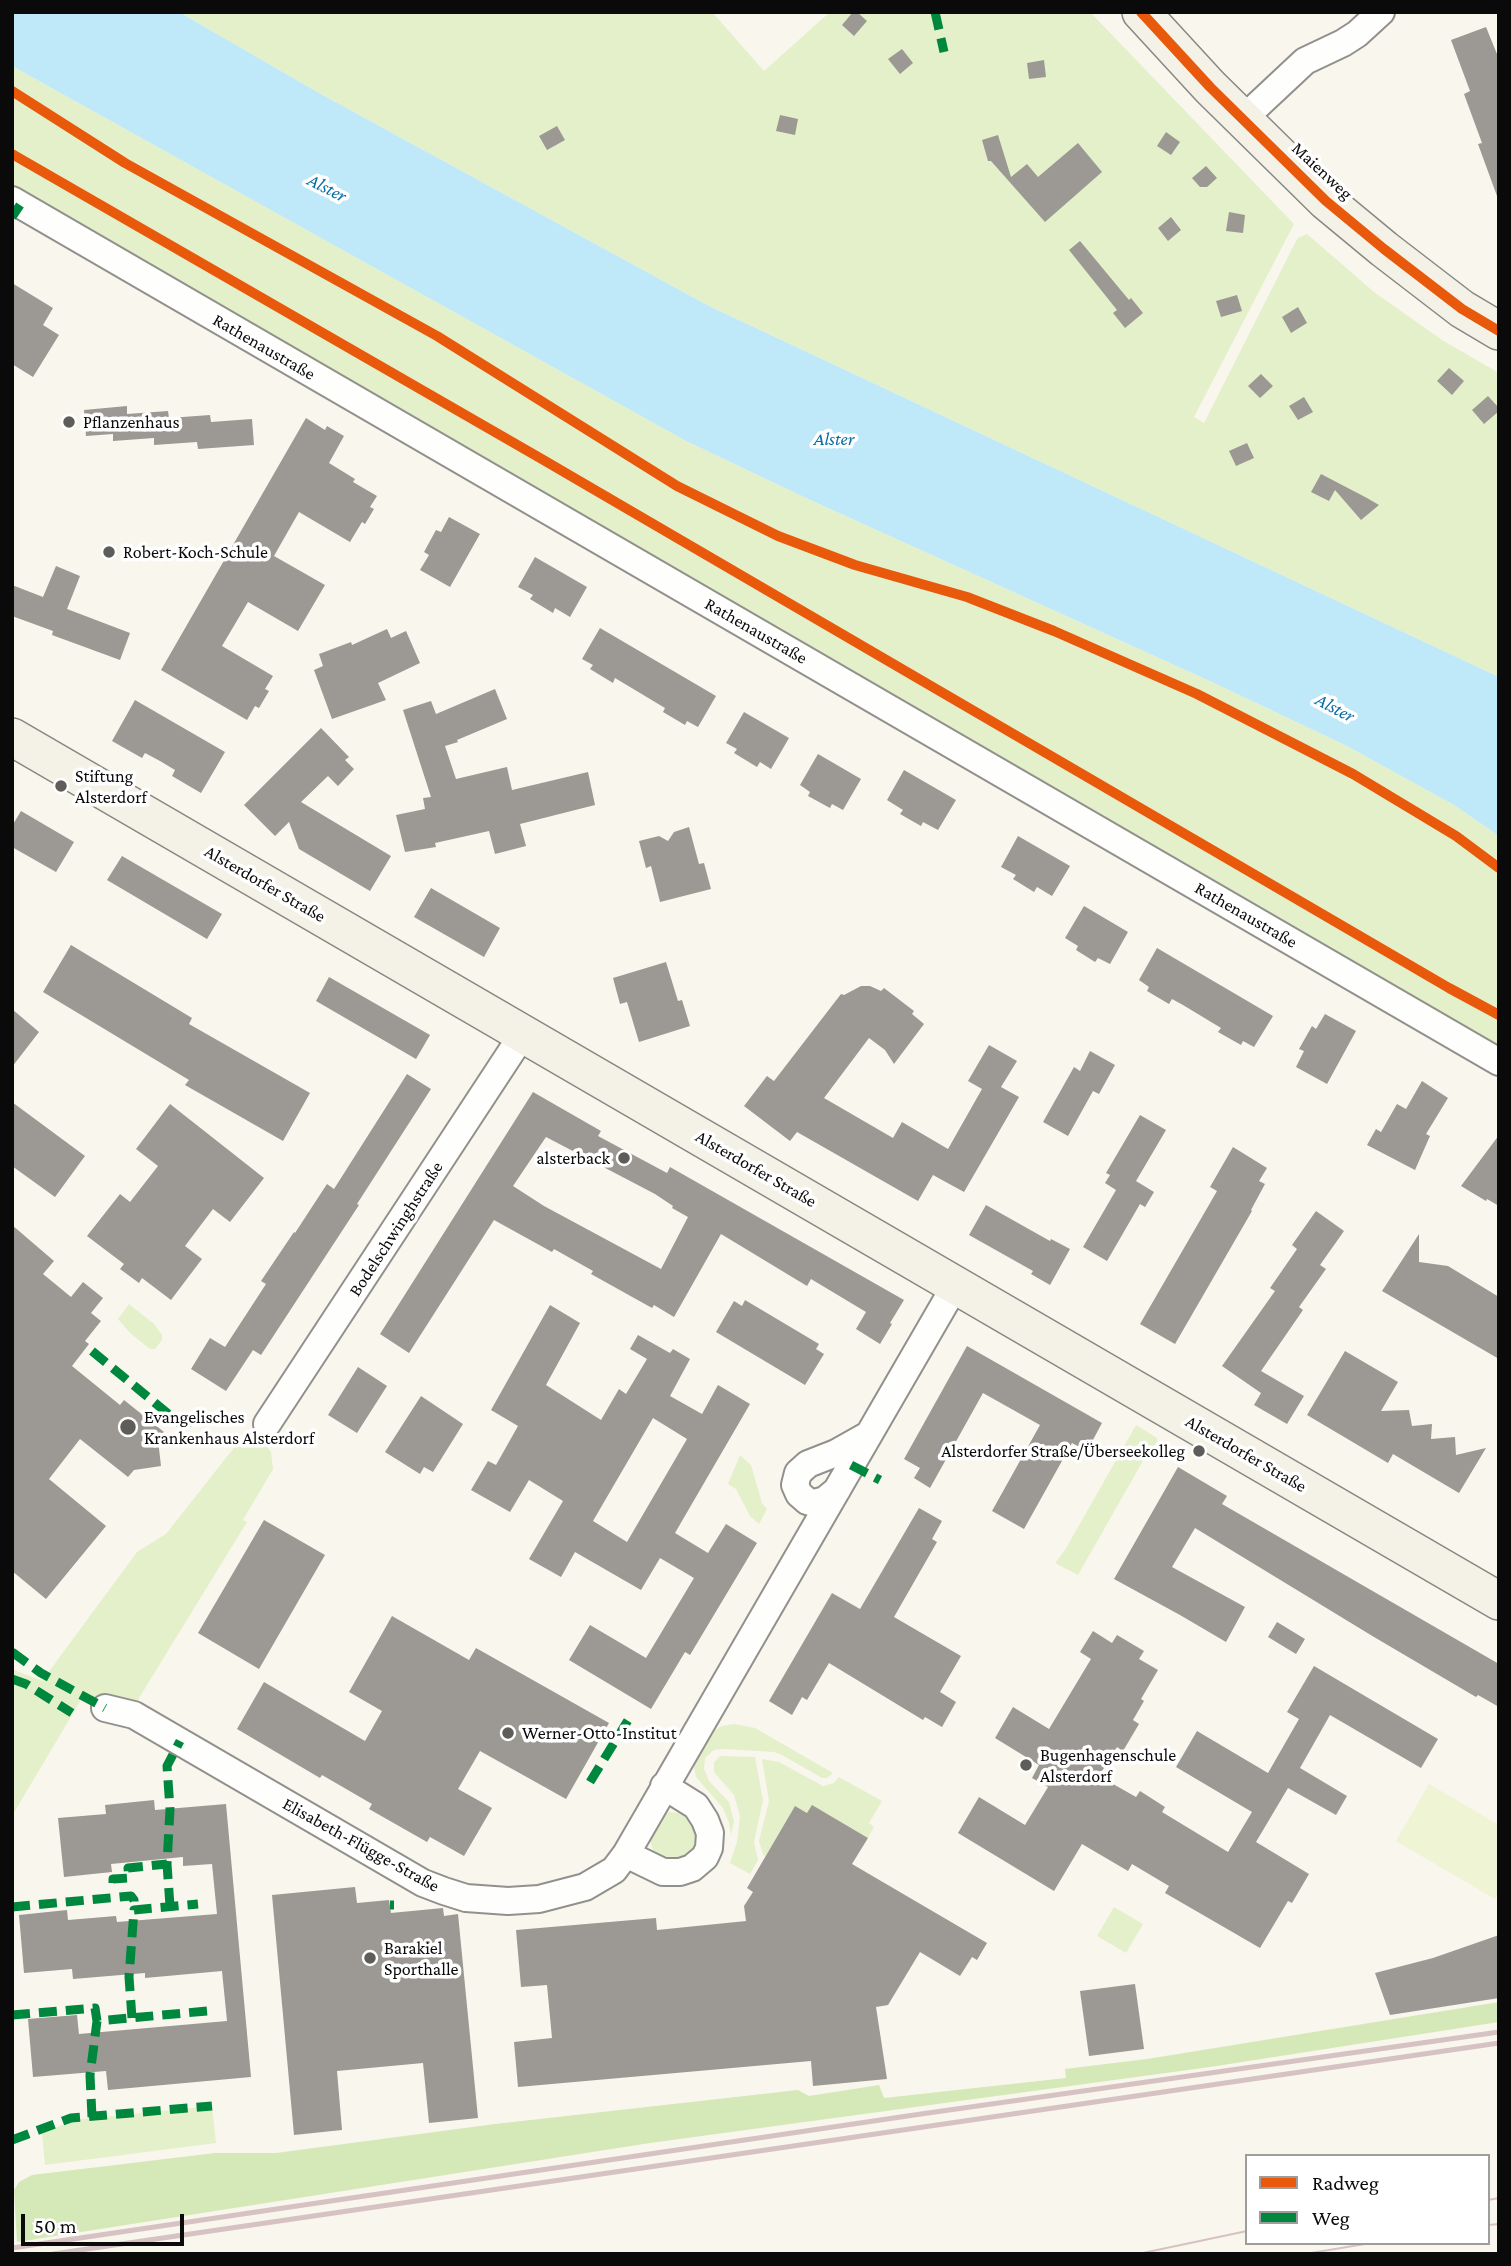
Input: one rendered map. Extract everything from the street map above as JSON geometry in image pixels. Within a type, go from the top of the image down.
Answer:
[{"type":"street","name":"Maienweg","points":[[1141,12],[1326,201],[1384,250],[1462,309],[1499,331]]},
{"type":"street","points":[[1243,119],[1305,61],[1357,34],[1381,12]]},
{"type":"street","name":"Rathenaustraße","points":[[12,200],[1499,1062]]},
{"type":"street","name":"Alsterdorfer Straße","points":[[13,740],[1499,1601]]},
{"type":"street","name":"Bodelschwinghstraße","points":[[267,1424],[523,1034]]},
{"type":"street","name":"Elisabeth-Flügge-Straße","points":[[105,1708],[134,1715],[424,1883],[466,1898],[508,1901],[563,1894],[602,1879],[614,1870],[626,1854],[955,1286]]},
{"type":"street","points":[[837,1490],[825,1500],[814,1503],[807,1501],[799,1494],[795,1485],[797,1473],[808,1464],[836,1453],[868,1435]]},
{"type":"street","points":[[626,1854],[663,1872],[680,1872],[692,1868],[705,1857],[710,1833],[705,1820],[696,1806],[664,1786]]},
{"type":"green space","points":[[179,12],[712,12],[764,71],[830,12],[1090,12],[1294,224],[1194,417],[1204,423],[1294,245],[1298,238],[1307,234],[1374,292],[1442,340],[1499,373],[1499,677],[709,306],[319,93]]},
{"type":"green space","points":[[12,66],[686,441],[1347,746],[1454,805],[1499,836],[1499,1047],[12,186]]},
{"type":"green space","points":[[129,1304],[154,1324],[162,1335],[162,1340],[155,1349],[150,1349],[130,1333],[118,1319]]},
{"type":"green space","points":[[1136,1425],[1157,1438],[1157,1443],[1148,1452],[1078,1575],[1055,1563]]},
{"type":"green space","points":[[244,1435],[263,1441],[271,1452],[273,1469],[243,1520],[247,1522],[139,1698],[134,1715],[105,1708],[82,1698],[12,1816],[12,1669],[42,1681],[137,1552],[166,1534]]},
{"type":"green space","points":[[740,1455],[751,1465],[762,1503],[767,1509],[759,1524],[750,1516],[736,1489],[728,1484]]},
{"type":"green space","points":[[734,1724],[755,1728],[833,1773],[822,1778],[774,1752],[714,1750],[705,1758],[704,1769],[709,1781],[729,1802],[734,1822],[731,1835],[723,1808],[696,1777],[694,1767],[710,1733],[722,1726]]},
{"type":"green space","points":[[720,1756],[755,1757],[763,1800],[754,1842],[758,1860],[750,1874],[730,1863],[737,1842],[740,1816],[734,1795],[714,1772],[714,1762]]},
{"type":"green space","points":[[762,1759],[779,1762],[823,1786],[834,1783],[839,1777],[882,1801],[869,1823],[874,1827],[868,1838],[826,1813],[821,1821],[795,1806],[765,1857],[759,1841],[769,1801]]},
{"type":"green space","points":[[1429,1784],[1499,1825],[1499,1892],[1495,1899],[1396,1841]]},
{"type":"green space","points":[[670,1812],[685,1814],[697,1824],[700,1846],[676,1864],[655,1855],[650,1841],[650,1833],[663,1815]]},
{"type":"green space","points":[[1114,1907],[1143,1924],[1126,1953],[1097,1936]]},
{"type":"green space","points":[[1499,2002],[1499,2022],[1210,2067],[650,2143],[17,2242],[14,2190],[19,2182],[32,2175],[215,2153],[276,2153],[495,2124],[798,2090],[809,2096],[879,2085],[884,2098],[1066,2078],[1065,2069],[1147,2059]]},
{"type":"green space","points":[[212,2106],[216,2143],[45,2165],[42,2134],[73,2120]]},
{"type":"water","name":"Alster","points":[[12,12],[179,12],[319,93],[709,306],[1499,677],[1499,836],[1454,805],[1347,746],[686,441],[12,66]]},
{"type":"building","points":[[853,12],[857,12],[867,21],[854,36],[842,25]]},
{"type":"building","points":[[1486,27],[1499,59],[1499,196],[1478,144],[1482,143],[1464,94],[1470,91],[1451,40]]},
{"type":"building","points":[[902,49],[913,63],[900,74],[888,59]]},
{"type":"building","points":[[1044,60],[1046,77],[1029,79],[1027,63]]},
{"type":"building","points":[[780,115],[798,119],[795,135],[776,131]]},
{"type":"building","points":[[557,126],[565,140],[547,150],[539,136]]},
{"type":"building","points":[[1166,132],[1180,142],[1171,155],[1157,146]]},
{"type":"building","points":[[998,135],[1011,177],[1027,164],[1038,177],[1078,143],[1102,172],[1045,222],[991,161],[988,161],[982,140]]},
{"type":"building","points":[[1206,166],[1217,178],[1207,187],[1200,187],[1192,178]]},
{"type":"building","points":[[1229,212],[1245,215],[1243,233],[1226,231]]},
{"type":"building","points":[[1171,217],[1181,230],[1168,241],[1158,228]]},
{"type":"building","points":[[1080,241],[1143,313],[1125,328],[1113,313],[1117,310],[1069,250]]},
{"type":"building","points":[[12,283],[53,308],[43,325],[59,335],[33,377],[12,364]]},
{"type":"building","points":[[1237,295],[1242,311],[1221,317],[1216,301]]},
{"type":"building","points":[[1298,307],[1307,323],[1291,333],[1282,317]]},
{"type":"building","points":[[1449,368],[1464,381],[1452,395],[1437,381]]},
{"type":"building","points":[[1261,374],[1273,386],[1260,398],[1248,386]]},
{"type":"building","points":[[1488,396],[1499,411],[1484,424],[1472,410]]},
{"type":"building","points":[[1304,397],[1313,412],[1298,420],[1289,406]]},
{"type":"building","points":[[127,406],[127,414],[168,411],[169,418],[210,415],[211,422],[252,419],[254,445],[198,449],[197,442],[154,445],[154,438],[113,441],[113,434],[86,436],[84,410]]},
{"type":"building","points":[[306,418],[325,430],[327,426],[344,436],[329,463],[377,496],[370,507],[374,509],[350,542],[299,512],[274,556],[325,585],[298,631],[248,602],[222,646],[273,676],[265,689],[269,691],[259,708],[255,706],[247,720],[161,670]]},
{"type":"building","points":[[1247,443],[1254,458],[1236,466],[1229,451]]},
{"type":"building","points":[[1321,474],[1379,505],[1361,520],[1335,490],[1329,501],[1311,492]]},
{"type":"building","points":[[449,517],[480,534],[450,587],[420,570],[429,555],[424,552],[436,530],[441,532]]},
{"type":"building","points":[[535,557],[587,587],[570,617],[555,608],[553,613],[530,599],[533,595],[518,587]]},
{"type":"building","points":[[56,566],[80,576],[67,609],[130,633],[120,660],[52,635],[53,631],[12,616],[12,585],[43,597]]},
{"type":"building","points":[[600,628],[716,696],[698,727],[687,721],[685,725],[663,712],[665,708],[615,678],[613,683],[590,669],[593,665],[582,659]]},
{"type":"building","points":[[387,629],[391,638],[406,631],[420,663],[378,683],[386,700],[332,719],[314,670],[323,666],[319,654],[351,642],[352,645]]},
{"type":"building","points":[[495,689],[507,719],[445,746],[456,779],[507,767],[512,790],[588,772],[595,805],[520,824],[526,846],[495,854],[489,831],[435,843],[436,847],[405,852],[396,815],[425,809],[423,798],[431,797],[403,710],[431,701],[436,714]]},
{"type":"building","points":[[135,700],[225,752],[201,793],[172,776],[175,770],[160,761],[145,753],[142,758],[112,741]]},
{"type":"building","points":[[744,712],[789,738],[771,769],[760,762],[757,767],[734,753],[737,749],[726,743]]},
{"type":"building","points":[[321,728],[349,757],[345,760],[354,769],[338,786],[328,776],[301,802],[391,856],[370,891],[299,849],[289,822],[275,836],[244,805]]},
{"type":"building","points":[[818,754],[861,779],[843,810],[832,804],[830,808],[808,796],[810,792],[800,785]]},
{"type":"building","points":[[904,770],[956,800],[938,830],[923,822],[921,826],[900,814],[903,810],[887,800]]},
{"type":"building","points":[[21,811],[74,842],[56,872],[12,847],[12,826]]},
{"type":"building","points":[[689,827],[699,864],[704,863],[711,889],[660,902],[651,866],[646,868],[639,841],[659,836],[668,841],[674,832]]},
{"type":"building","points":[[1018,836],[1070,866],[1052,896],[1037,887],[1034,892],[1013,879],[1016,875],[1001,867]]},
{"type":"building","points":[[122,856],[222,914],[207,939],[107,880]]},
{"type":"building","points":[[431,888],[500,928],[484,957],[414,917]]},
{"type":"building","points":[[1084,906],[1128,932],[1110,964],[1098,958],[1095,962],[1076,950],[1078,946],[1065,938]]},
{"type":"building","points":[[71,945],[192,1018],[189,1024],[310,1093],[283,1141],[185,1085],[189,1080],[43,992]]},
{"type":"building","points":[[1157,948],[1273,1016],[1254,1047],[1243,1041],[1241,1045],[1218,1032],[1221,1028],[1172,999],[1169,1004],[1147,991],[1149,987],[1139,980]]},
{"type":"building","points":[[666,962],[678,1001],[682,1000],[690,1026],[639,1042],[627,1002],[620,1004],[613,978]]},
{"type":"building","points":[[329,977],[430,1035],[416,1059],[316,1001]]},
{"type":"building","points":[[861,986],[870,986],[881,991],[884,988],[914,1011],[912,1014],[924,1024],[894,1064],[885,1050],[869,1038],[824,1098],[893,1138],[902,1122],[948,1149],[982,1089],[968,1081],[989,1045],[1017,1061],[1001,1087],[1019,1097],[964,1192],[933,1175],[918,1201],[797,1132],[790,1141],[744,1106],[767,1076],[774,1081],[841,994]]},
{"type":"building","points":[[12,1009],[39,1032],[12,1067]]},
{"type":"building","points":[[1325,1014],[1356,1031],[1327,1084],[1296,1067],[1304,1051],[1299,1049],[1312,1026],[1316,1029]]},
{"type":"building","points":[[1090,1051],[1115,1065],[1099,1094],[1093,1091],[1068,1136],[1043,1122],[1074,1067],[1080,1071]]},
{"type":"building","points":[[407,1074],[431,1089],[261,1355],[253,1350],[226,1391],[191,1369],[210,1338],[225,1347],[266,1284],[261,1281],[327,1184],[334,1189]]},
{"type":"building","points":[[1422,1081],[1448,1098],[1426,1134],[1430,1136],[1415,1170],[1367,1145],[1376,1129],[1381,1132],[1397,1104],[1406,1109]]},
{"type":"building","points":[[533,1092],[601,1131],[598,1136],[667,1173],[670,1167],[904,1300],[880,1344],[856,1329],[866,1312],[811,1279],[807,1286],[721,1234],[674,1317],[654,1305],[652,1308],[591,1274],[593,1271],[554,1249],[552,1252],[494,1220],[409,1353],[380,1334]],"holes":[[[546,1137],[655,1194],[688,1217],[661,1269],[544,1206],[513,1186]]]},
{"type":"building","points":[[12,1102],[85,1156],[55,1197],[12,1166]]},
{"type":"building","points":[[170,1104],[264,1178],[230,1222],[213,1209],[185,1246],[202,1259],[171,1300],[142,1278],[139,1283],[120,1269],[124,1264],[87,1236],[120,1194],[130,1202],[158,1166],[136,1149]]},
{"type":"building","points":[[1140,1115],[1166,1130],[1136,1181],[1154,1192],[1145,1207],[1140,1204],[1107,1261],[1083,1247],[1116,1190],[1105,1183],[1110,1175],[1106,1173]]},
{"type":"building","points":[[1499,1135],[1499,1206],[1461,1186]]},
{"type":"building","points":[[1233,1147],[1267,1168],[1259,1181],[1265,1184],[1175,1344],[1140,1324],[1217,1191],[1210,1187]]},
{"type":"building","points":[[986,1205],[1050,1241],[1051,1239],[1070,1249],[1050,1285],[1031,1274],[1033,1271],[969,1235]]},
{"type":"building","points":[[1316,1211],[1344,1231],[1320,1265],[1326,1269],[1299,1307],[1303,1310],[1261,1371],[1304,1396],[1287,1424],[1254,1405],[1261,1393],[1222,1366],[1275,1291],[1270,1288],[1297,1249],[1292,1245]]},
{"type":"building","points":[[12,1225],[54,1261],[43,1274],[71,1297],[83,1282],[103,1298],[91,1313],[101,1321],[85,1341],[89,1344],[72,1366],[120,1405],[124,1400],[164,1432],[158,1440],[161,1466],[134,1470],[128,1477],[80,1439],[49,1479],[106,1526],[46,1599],[12,1571]]},
{"type":"building","points":[[1419,1234],[1419,1262],[1448,1266],[1499,1297],[1499,1359],[1382,1291]]},
{"type":"building","points":[[745,1300],[819,1344],[816,1349],[824,1354],[805,1385],[716,1332],[734,1301],[742,1306]]},
{"type":"building","points":[[550,1305],[580,1323],[546,1385],[601,1420],[619,1389],[626,1394],[647,1359],[630,1349],[638,1335],[670,1353],[673,1349],[690,1359],[670,1396],[702,1414],[718,1385],[750,1404],[675,1533],[708,1553],[726,1524],[757,1543],[690,1655],[685,1652],[651,1709],[569,1660],[590,1625],[646,1658],[694,1578],[660,1558],[641,1590],[575,1552],[561,1577],[529,1559],[563,1501],[529,1480],[510,1512],[471,1490],[488,1461],[496,1465],[518,1426],[491,1410]],"holes":[[[653,1418],[687,1439],[627,1542],[593,1521]]]},
{"type":"building","points":[[967,1346],[1102,1423],[1087,1451],[1072,1443],[1024,1529],[992,1511],[1040,1425],[983,1393],[930,1488],[914,1478],[920,1468],[904,1459]]},
{"type":"building","points":[[1345,1351],[1398,1382],[1381,1411],[1409,1410],[1412,1426],[1432,1424],[1431,1439],[1455,1437],[1456,1455],[1486,1448],[1459,1493],[1393,1454],[1388,1463],[1307,1415]]},
{"type":"building","points":[[358,1367],[387,1386],[357,1433],[328,1415]]},
{"type":"building","points":[[421,1396],[463,1424],[433,1472],[424,1467],[420,1474],[385,1452]]},
{"type":"building","points":[[1178,1467],[1227,1496],[1222,1504],[1499,1664],[1499,1707],[1478,1695],[1476,1697],[1374,1637],[1195,1528],[1172,1567],[1245,1607],[1226,1642],[1114,1579]]},
{"type":"building","points":[[919,1508],[942,1521],[932,1539],[937,1542],[894,1617],[961,1656],[940,1692],[956,1702],[942,1727],[925,1717],[923,1720],[829,1663],[807,1700],[802,1697],[792,1715],[769,1701],[832,1593],[860,1609]]},
{"type":"building","points":[[264,1520],[325,1555],[259,1669],[198,1633]]},
{"type":"building","name":"Werner-Otto-Institut","points":[[392,1616],[469,1660],[476,1648],[609,1723],[566,1799],[480,1751],[458,1789],[492,1808],[464,1856],[430,1837],[427,1842],[369,1809],[372,1804],[322,1775],[320,1778],[237,1729],[264,1682],[365,1741],[382,1711],[349,1692]]},
{"type":"building","points":[[1277,1622],[1305,1639],[1296,1654],[1268,1637]]},
{"type":"building","points":[[1093,1631],[1112,1643],[1117,1635],[1144,1651],[1139,1659],[1158,1670],[1141,1699],[1144,1701],[1133,1720],[1139,1724],[1123,1751],[1117,1747],[1099,1776],[1136,1797],[1140,1791],[1165,1807],[1162,1812],[1228,1852],[1252,1812],[1176,1767],[1197,1731],[1268,1773],[1299,1719],[1287,1712],[1314,1666],[1438,1739],[1421,1768],[1330,1715],[1300,1768],[1347,1796],[1336,1815],[1288,1788],[1256,1842],[1309,1874],[1292,1903],[1288,1901],[1260,1948],[1165,1893],[1169,1886],[1132,1864],[1128,1871],[1082,1844],[1054,1891],[958,1833],[979,1797],[1025,1825],[1048,1787],[1032,1778],[1039,1765],[995,1738],[1013,1707],[1049,1729],[1091,1659],[1080,1652]]},
{"type":"building","points":[[154,1800],[155,1810],[226,1804],[251,2077],[108,2090],[106,2071],[33,2077],[28,2019],[77,2015],[79,2034],[227,2021],[222,1971],[145,1978],[145,1973],[73,1979],[72,1969],[24,1973],[19,1915],[67,1910],[68,1920],[116,1916],[117,1922],[217,1914],[212,1864],[183,1866],[183,1857],[111,1864],[112,1872],[64,1877],[58,1818],[106,1814],[105,1805]]},
{"type":"building","points":[[812,1805],[868,1838],[852,1864],[987,1943],[977,1960],[972,1957],[960,1976],[920,1952],[888,2005],[876,2007],[887,2079],[813,2086],[811,2061],[518,2087],[514,2042],[552,2038],[547,1985],[521,1987],[516,1930],[656,1918],[657,1930],[746,1921],[744,1906],[753,1892],[747,1888],[795,1806],[807,1813]]},
{"type":"building","name":"Barakiel Sporthalle","points":[[355,1887],[357,1903],[389,1900],[391,1913],[443,1908],[444,1916],[458,1914],[478,2118],[429,2123],[423,2063],[337,2071],[342,2130],[294,2135],[272,1895]]},
{"type":"building","points":[[1499,1935],[1499,1998],[1390,2015],[1375,1973],[1433,1958]]},
{"type":"building","points":[[1135,1984],[1144,2049],[1089,2056],[1080,1991]]},
{"type":"tram line","points":[[1490,2200],[1499,2198]]},
{"type":"tram line","points":[[1490,2225],[1499,2224]]},
{"type":"tram line","points":[[1138,2254],[1245,2231]]},
{"type":"tram line","points":[[1305,2254],[1359,2245]]},
{"type":"railway","points":[[12,2248],[1499,2032]]},
{"type":"railway","points":[[53,2254],[1499,2043]]},
{"type":"marked path","points":[[935,12],[944,52]]},
{"type":"marked path","points":[[12,217],[20,205]]},
{"type":"marked path","points":[[92,1351],[183,1426],[205,1413]]},
{"type":"marked path","points":[[851,1465],[880,1480]]},
{"type":"marked path","points":[[12,1652],[41,1673],[105,1708]]},
{"type":"marked path","points":[[12,1679],[26,1684],[72,1713]]},
{"type":"marked path","points":[[590,1782],[630,1717]]},
{"type":"marked path","points":[[170,1906],[167,1766],[180,1741]]},
{"type":"marked path","points":[[113,1883],[113,1879],[129,1878],[128,1868],[167,1864]]},
{"type":"marked path","points":[[12,1907],[131,1896],[134,1910]]},
{"type":"marked path","points":[[132,2018],[129,1977],[134,1910],[198,1904]]},
{"type":"marked path","points":[[12,2015],[95,2008],[97,2021]]},
{"type":"marked path","points":[[92,2117],[90,2075],[97,2021],[207,2011]]},
{"type":"marked path","points":[[12,2140],[71,2118],[212,2106]]},
{"type":"cycle path","points":[[1141,12],[1210,87],[1326,201],[1462,309],[1499,331]]},
{"type":"cycle path","points":[[12,91],[125,163],[437,336],[677,486],[778,536],[855,565],[967,597],[1054,631],[1197,694],[1353,774],[1456,836],[1499,868]]},
{"type":"cycle path","points":[[12,154],[1499,1015]]},
{"type":"place","name":"Pflanzenhaus","points":[[69,422]]},
{"type":"place","name":"Robert-Koch-Schule","points":[[109,552]]},
{"type":"place","name":"Stiftung Alsterdorf","points":[[61,786]]},
{"type":"place","name":"alsterback","points":[[624,1158]]},
{"type":"place","name":"Evangelisches Krankenhaus Alsterdorf","points":[[128,1427]]},
{"type":"place","name":"Alsterdorfer Straße/Überseekolleg","points":[[1199,1451]]},
{"type":"place","name":"Werner-Otto-Institut","points":[[508,1733]]},
{"type":"place","name":"Bugenhagenschule Alsterdorf","points":[[1026,1765]]},
{"type":"place","name":"Barakiel Sporthalle","points":[[370,1958]]}]
